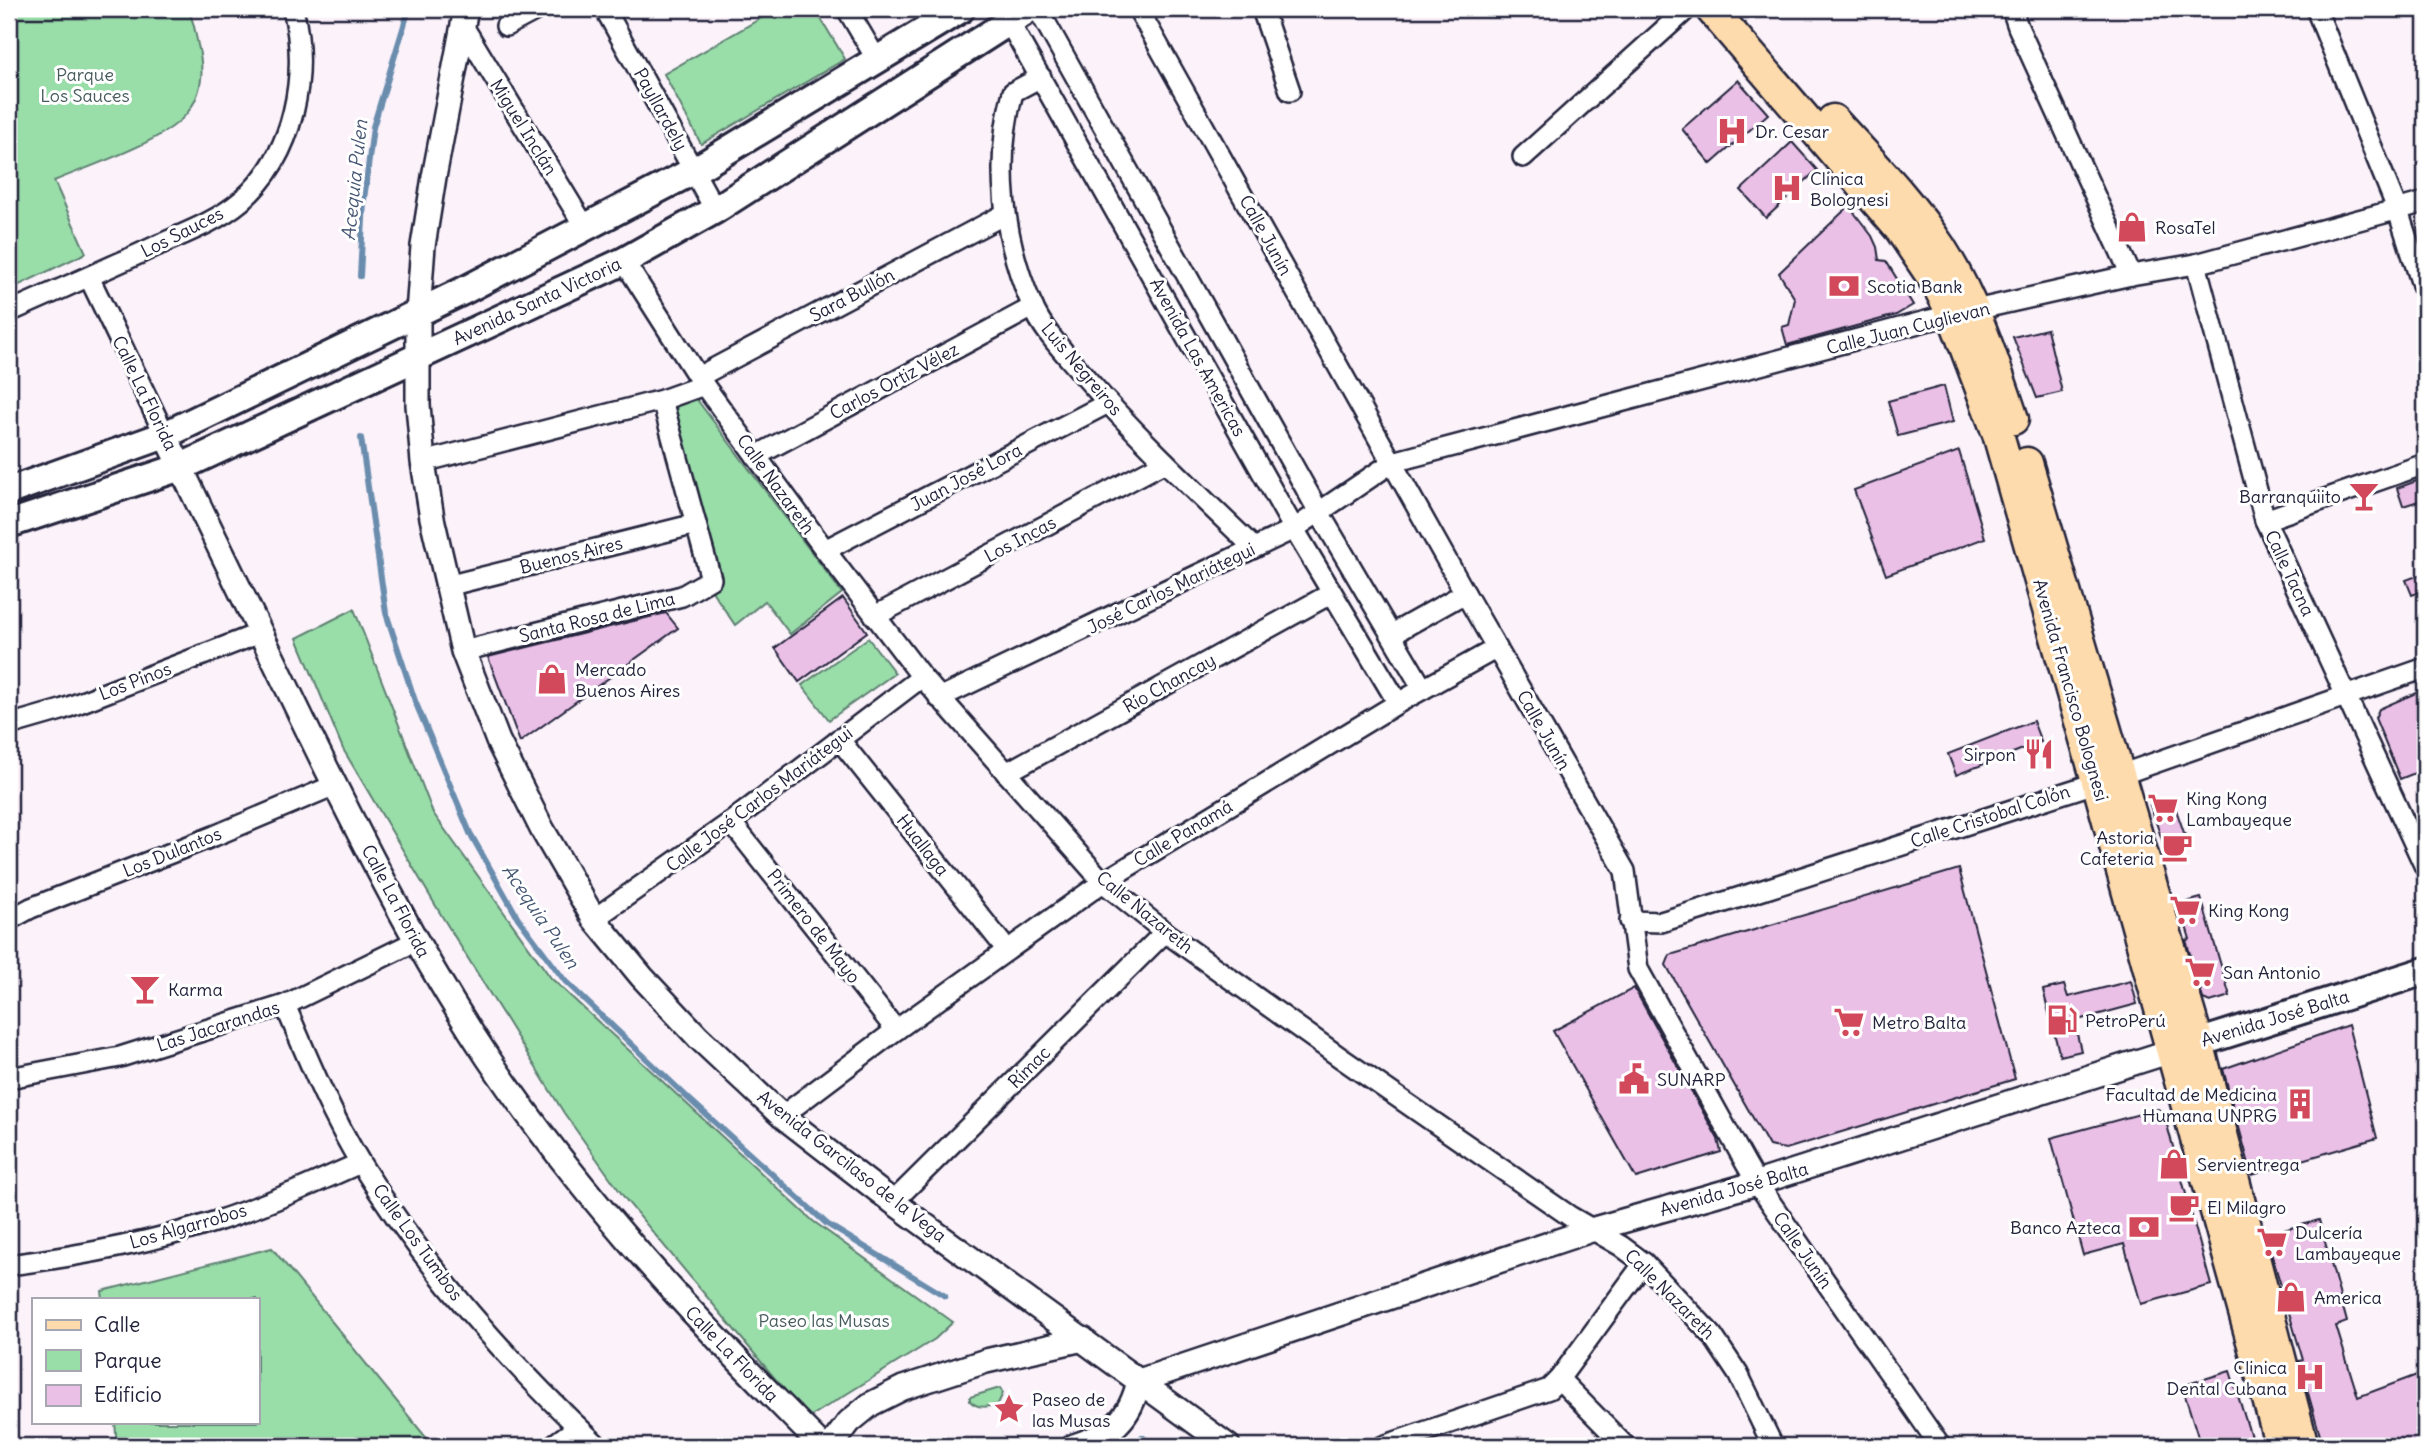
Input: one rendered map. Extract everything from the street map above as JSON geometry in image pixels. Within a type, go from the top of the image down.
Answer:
[{"type":"main road","points":[[9,491],[165,435],[418,313],[695,170],[961,9]]},
{"type":"main road","name":"Avenida Francisco Bolognesi","points":[[1711,9],[1900,229],[1932,274],[1985,337],[2019,435],[2108,778],[2184,1047],[2303,1446]]},
{"type":"main road","name":"Avenida Francisco Bolognesi","points":[[1735,9],[1917,215],[1940,247],[1964,313]]},
{"type":"main road","name":"Avenida Santa Victoria","points":[[9,524],[181,467],[624,261],[715,210],[1014,13]]},
{"type":"main road","name":"Avenida José Balta","points":[[2184,1047],[2425,971]]},
{"type":"main road","name":"Avenida Francisco Bolognesi","points":[[2184,1047],[2281,1446]]},
{"type":"street","name":"Los Sauces","points":[[9,312],[211,221],[242,200],[267,170],[288,130],[299,87],[300,37],[293,9]]},
{"type":"street","points":[[506,26],[538,9]]},
{"type":"street","name":"Payllardely","points":[[605,9],[715,210]]},
{"type":"street","points":[[847,9],[877,60]]},
{"type":"street","name":"Avenida Las Americas","points":[[1038,9],[1320,514],[1423,689]]},
{"type":"street","name":"Calle Junín","points":[[1139,9],[1465,593],[1625,871],[1638,969],[1757,1183],[1940,1446]]},
{"type":"street","points":[[1262,9],[1290,90]]},
{"type":"street","points":[[1523,157],[1687,9]]},
{"type":"street","points":[[2012,9],[2131,275]]},
{"type":"street","points":[[2316,9],[2398,211],[2425,294]]},
{"type":"street","name":"Avenida Las Americas","points":[[1014,13],[1041,77],[1294,529],[1398,702]]},
{"type":"street","name":"Miguel Inclán","points":[[465,18],[585,227]]},
{"type":"street","name":"Avenida Garcilaso de la Vega","points":[[465,18],[433,177],[423,246],[418,313],[418,405],[423,462],[432,518],[463,651],[498,741],[542,830],[594,919],[642,977],[698,1037],[782,1115],[893,1202],[1228,1446]]},
{"type":"street","name":"Luis Negreiros","points":[[1041,77],[1013,92],[1006,117],[1003,155],[1005,214],[1015,256],[1032,307],[1055,342],[1108,403],[1165,463],[1254,548]]},
{"type":"street","name":"Calle Juan Cuglievan","points":[[1393,462],[1964,313],[2131,275],[2196,264],[2425,202]]},
{"type":"street","name":"Sara Bullón","points":[[423,462],[662,400],[1005,214]]},
{"type":"street","name":"Calle Nazareth","points":[[624,261],[701,381],[922,677],[1103,882],[1165,932],[1364,1074],[1571,1217],[1594,1229],[1644,1263],[1712,1335],[1738,1374],[1773,1446]]},
{"type":"street","name":"Calle Tacna","points":[[2196,264],[2265,520],[2425,867]]},
{"type":"street","name":"Calle La Florida","points":[[89,277],[335,785],[416,941],[488,1058],[564,1164],[627,1241],[719,1342],[822,1446]]},
{"type":"street","name":"Carlos Ortiz Vélez","points":[[756,456],[1032,307]]},
{"type":"street","name":"Santa Rosa de Lima","points":[[463,651],[682,596],[711,579],[662,400]]},
{"type":"street","name":"Juan José Lora","points":[[825,550],[1108,403]]},
{"type":"street","name":"José Carlos Mariátegui","points":[[939,698],[1294,529],[1320,514],[1393,462]]},
{"type":"street","name":"Los Incas","points":[[875,616],[1165,463]]},
{"type":"street","points":[[2265,520],[2425,464]]},
{"type":"street","name":"Buenos Aires","points":[[447,586],[696,524]]},
{"type":"street","name":"Río Chancay","points":[[1006,773],[1332,593]]},
{"type":"street","points":[[1392,634],[1465,593]]},
{"type":"street","name":"Los Pinos","points":[[9,725],[61,710],[260,633]]},
{"type":"street","name":"Calle Panamá","points":[[782,1115],[1103,882],[1398,702],[1497,648]]},
{"type":"street","name":"Calle Cristobal Colón","points":[[1630,921],[1661,922],[2108,778],[2425,668]]},
{"type":"street","name":"Calle José Carlos Mariátegui","points":[[594,919],[731,822],[922,677]]},
{"type":"street","name":"Huallaga","points":[[839,739],[1007,950]]},
{"type":"street","name":"Los Dulantos","points":[[9,920],[31,908],[335,785]]},
{"type":"street","name":"Primero de Mayo","points":[[731,822],[896,1030]]},
{"type":"street","name":"Rímac","points":[[893,1202],[1165,932]]},
{"type":"street","name":"Las Jacarandas","points":[[9,1078],[120,1057],[285,1006],[416,941]]},
{"type":"street","name":"Calle Los Tumbos","points":[[285,1006],[317,1078],[360,1163],[403,1226],[450,1290],[514,1362],[598,1446]]},
{"type":"street","name":"Avenida José Balta","points":[[1139,1381],[1594,1229],[1757,1183],[2184,1047]]},
{"type":"street","name":"Los Algarrobos","points":[[9,1265],[56,1259],[216,1221],[282,1197],[360,1163]]},
{"type":"street","points":[[1383,1446],[1549,1389],[1644,1263]]},
{"type":"street","points":[[831,1446],[849,1422],[871,1404],[903,1388],[986,1361],[1083,1339]]},
{"type":"street","points":[[1559,1379],[1625,1446]]},
{"type":"street","points":[[1086,1445],[1115,1428],[1123,1419],[1134,1401],[1139,1381]]},
{"type":"street","points":[[552,1446],[578,1427]]},
{"type":"green space","name":"Parque Los Sauces","points":[[9,9],[188,9],[200,54],[201,71],[197,96],[178,123],[146,143],[54,181],[86,253],[9,290]]},
{"type":"green space","points":[[777,9],[815,9],[845,59],[701,144],[664,74]]},
{"type":"green space","points":[[695,397],[842,593],[790,634],[765,601],[735,625],[708,585],[720,572],[676,416],[677,403]]},
{"type":"green space","name":"Paseo las Musas","points":[[354,609],[433,813],[551,978],[813,1221],[953,1322],[935,1339],[808,1418],[626,1200],[564,1113],[443,918],[343,749],[297,638]]},
{"type":"green space","points":[[868,638],[895,673],[829,720],[802,685]]},
{"type":"green space","points":[[272,1248],[433,1446],[117,1446],[115,1424],[259,1424],[259,1298],[103,1298],[102,1291]]},
{"type":"green space","points":[[1000,1388],[1003,1393],[998,1404],[979,1406],[970,1401],[970,1397]]},
{"type":"building","points":[[1738,80],[1768,114],[1711,164],[1682,129]]},
{"type":"building","points":[[1792,142],[1817,170],[1766,218],[1741,190]]},
{"type":"building","name":"Scotia Bank","points":[[1849,206],[1872,236],[1879,260],[1886,261],[1913,305],[1896,315],[1787,345],[1782,327],[1789,325],[1795,299],[1779,273]]},
{"type":"building","points":[[2047,329],[2062,392],[2037,398],[2013,337]]},
{"type":"building","points":[[1944,386],[1953,422],[1898,436],[1888,401]]},
{"type":"building","points":[[1959,451],[1985,538],[1886,575],[1854,490]]},
{"type":"building","points":[[2425,478],[2425,499],[2403,506],[2397,488]]},
{"type":"building","points":[[2425,573],[2425,590],[2412,595],[2406,580]]},
{"type":"building","points":[[843,598],[867,632],[799,682],[775,648]]},
{"type":"building","name":"Mercado Buenos Aires","points":[[666,613],[678,628],[520,742],[488,657]]},
{"type":"building","points":[[2425,689],[2425,769],[2400,779],[2375,718],[2379,709]]},
{"type":"building","points":[[2033,721],[2041,742],[1956,775],[1948,754]]},
{"type":"building","points":[[2172,798],[2190,850],[2168,857],[2150,805]]},
{"type":"building","name":"Metro Balta","points":[[1959,869],[2015,1079],[1786,1149],[1769,1146],[1666,965],[1670,955]]},
{"type":"building","points":[[2201,898],[2230,996],[2210,1002],[2203,999],[2179,904]]},
{"type":"building","points":[[2131,981],[2137,1004],[2074,1021],[2081,1051],[2060,1056],[2043,990],[2064,985],[2068,997]]},
{"type":"building","name":"SUNARP","points":[[1634,988],[1718,1139],[1721,1152],[1636,1178],[1553,1031]]},
{"type":"building","name":"Facultad de Medicina Humana UNPRG","points":[[2348,1025],[2377,1138],[2252,1175],[2223,1069]]},
{"type":"building","points":[[2158,1109],[2164,1114],[2211,1285],[2141,1304],[2124,1244],[2083,1255],[2051,1138]]},
{"type":"building","points":[[2319,1220],[2347,1322],[2336,1326],[2358,1397],[2425,1372],[2425,1446],[2323,1446],[2299,1361],[2303,1360],[2266,1235]]},
{"type":"building","points":[[2230,1371],[2254,1446],[2201,1446],[2182,1386]]},
{"type":"waterway","name":"Acequia Pulen","points":[[360,276],[364,200],[373,127],[409,9]]},
{"type":"waterway","name":"Acequia Pulen","points":[[361,438],[386,613],[415,701],[470,833],[518,918],[565,981],[689,1099],[827,1224],[945,1296]]},
{"type":"waterway","name":"Acequia Pulen","points":[[1142,1437],[1156,1446]]},
{"type":"place","name":"Dr. Cesar","points":[[1732,131]]},
{"type":"place","name":"Clinica Bolognesi","points":[[1787,188]]},
{"type":"place","name":"RosaTel","points":[[2132,227]]},
{"type":"place","name":"Scotia Bank","points":[[1844,286]]},
{"type":"place","name":"Barranquiito","points":[[2364,496]]},
{"type":"place","name":"Mercado Buenos Aires","points":[[552,679]]},
{"type":"place","name":"Sirpon","points":[[2039,754]]},
{"type":"place","name":"King Kong Lambayeque","points":[[2163,808]]},
{"type":"place","name":"Astoria Cafeteria","points":[[2177,847]]},
{"type":"place","name":"King Kong","points":[[2185,910]]},
{"type":"place","name":"San Antonio","points":[[2200,972]]},
{"type":"place","name":"Karma","points":[[145,989]]},
{"type":"place","name":"PetroPerú","points":[[2062,1020]]},
{"type":"place","name":"Metro Balta","points":[[1849,1022]]},
{"type":"place","name":"SUNARP","points":[[1634,1079]]},
{"type":"place","name":"Facultad de Medicina Humana UNPRG","points":[[2300,1104]]},
{"type":"place","name":"Servientrega","points":[[2174,1164]]},
{"type":"place","name":"El Milagro","points":[[2184,1207]]},
{"type":"place","name":"Banco Azteca","points":[[2144,1227]]},
{"type":"place","name":"Dulcería Lambayeque","points":[[2272,1242]]},
{"type":"place","name":"America","points":[[2291,1297]]},
{"type":"place","name":"Clinica Dental Cubana","points":[[2310,1377]]},
{"type":"place","name":"Paseo de las Musas","points":[[1009,1409]]}]
